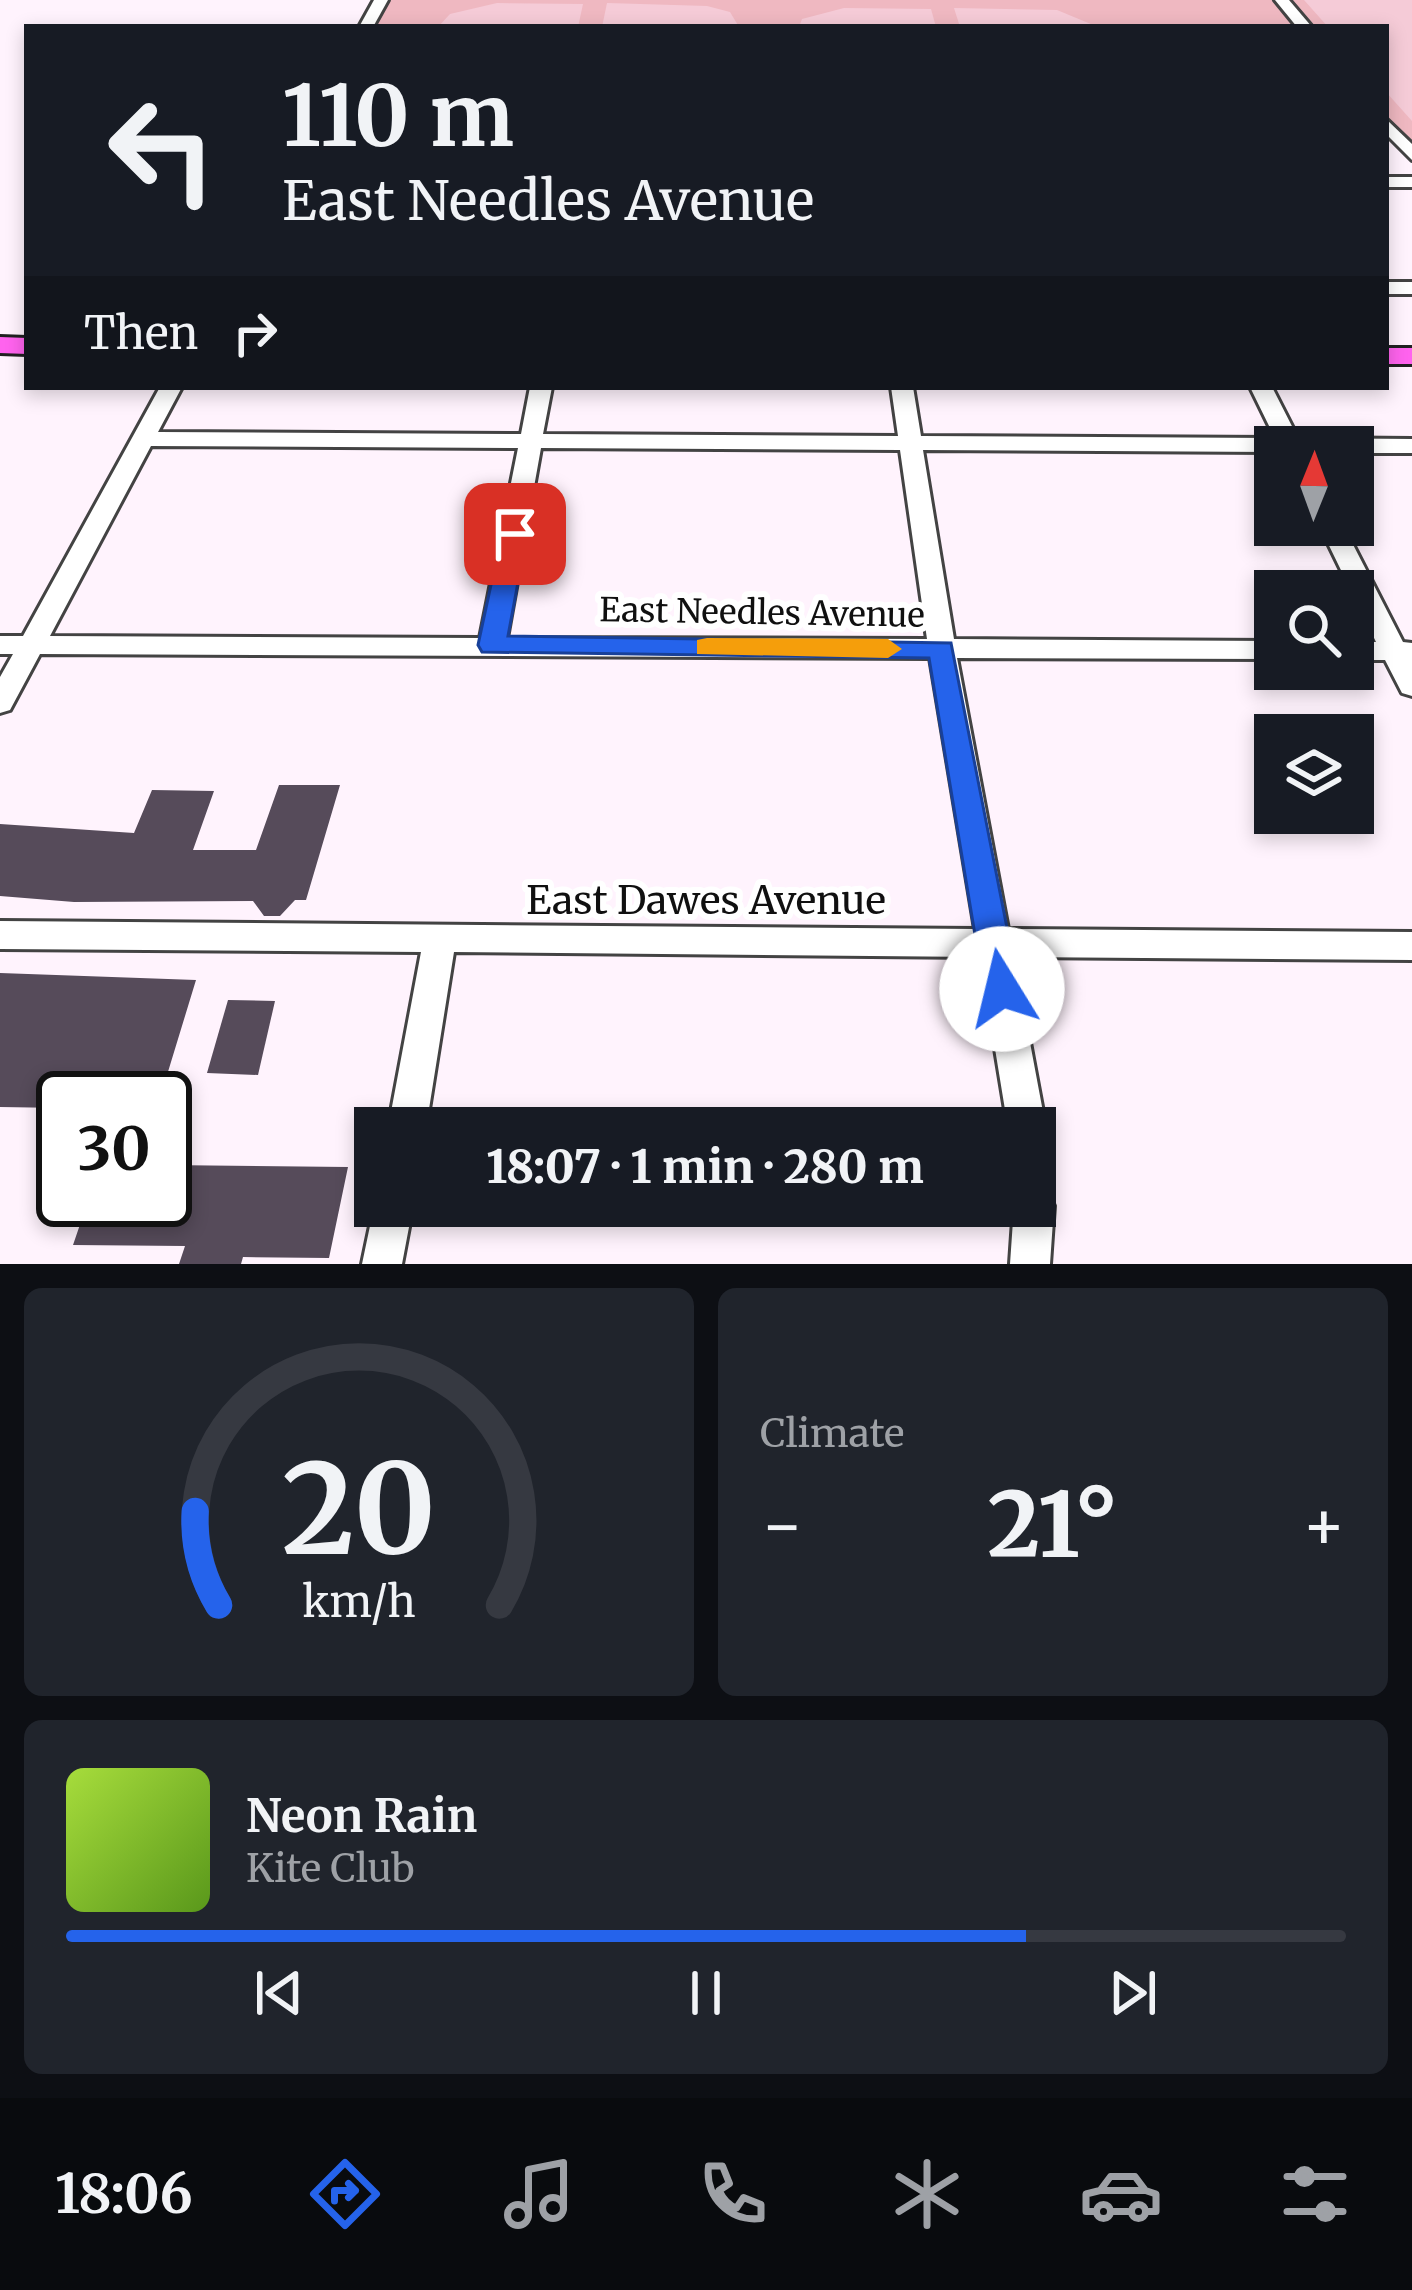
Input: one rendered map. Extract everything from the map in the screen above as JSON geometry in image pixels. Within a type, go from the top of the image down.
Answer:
[{"type":"street","points":[[1282,0],[1302,24]]},
{"type":"street","points":[[1389,128],[1412,155]]},
{"type":"street","points":[[0,703],[169,390]]},
{"type":"street","points":[[492,645],[541,390]]},
{"type":"street","points":[[902,390],[942,649],[1023,1107]]},
{"type":"street","points":[[1263,390],[1281,426]]},
{"type":"street","points":[[143,439],[1254,446]]},
{"type":"street","points":[[1374,446],[1412,446]]},
{"type":"street","points":[[1343,546],[1403,651],[1412,686]]},
{"type":"street","name":"East Needles Avenue","points":[[0,645],[1254,650]]},
{"type":"street","name":"East Dawes Avenue","points":[[0,935],[439,943],[1412,946]]},
{"type":"street","points":[[411,1107],[439,943]]},
{"type":"street","points":[[382,1264],[389,1227]]},
{"type":"street","points":[[1030,1264],[1033,1227]]},
{"type":"shaded area","points":[[383,0],[1412,0],[1412,148],[1389,135],[1389,24],[371,24]]},
{"type":"shaded area","points":[[1304,0],[1412,0],[1412,121],[1389,95],[1389,24],[1325,24]]},
{"type":"shaded area","points":[[497,3],[583,4],[579,24],[441,24],[450,14]]},
{"type":"shaded area","points":[[607,3],[707,6],[730,12],[737,24],[603,24]]},
{"type":"shaded area","points":[[844,8],[931,9],[935,24],[800,24],[802,19]]},
{"type":"shaded area","points":[[954,8],[1057,10],[1091,24],[959,24]]},
{"type":"building","points":[[279,785],[340,785],[306,900],[295,900],[280,916],[264,916],[253,901],[74,902],[0,896],[0,824],[134,833],[152,790],[214,791],[193,850],[256,850]]},
{"type":"building","points":[[0,973],[196,980],[168,1071],[36,1071],[36,1108],[0,1107]]},
{"type":"building","points":[[228,1000],[275,1001],[258,1075],[207,1073]]},
{"type":"building","points":[[192,1165],[348,1167],[329,1258],[243,1257],[241,1264],[179,1264],[185,1246],[73,1245],[79,1227],[192,1227]]},
{"type":"slow traffic","points":[[707,647],[888,649]]},
{"type":"route","points":[[515,534],[492,645],[942,649],[1002,989]]}]
